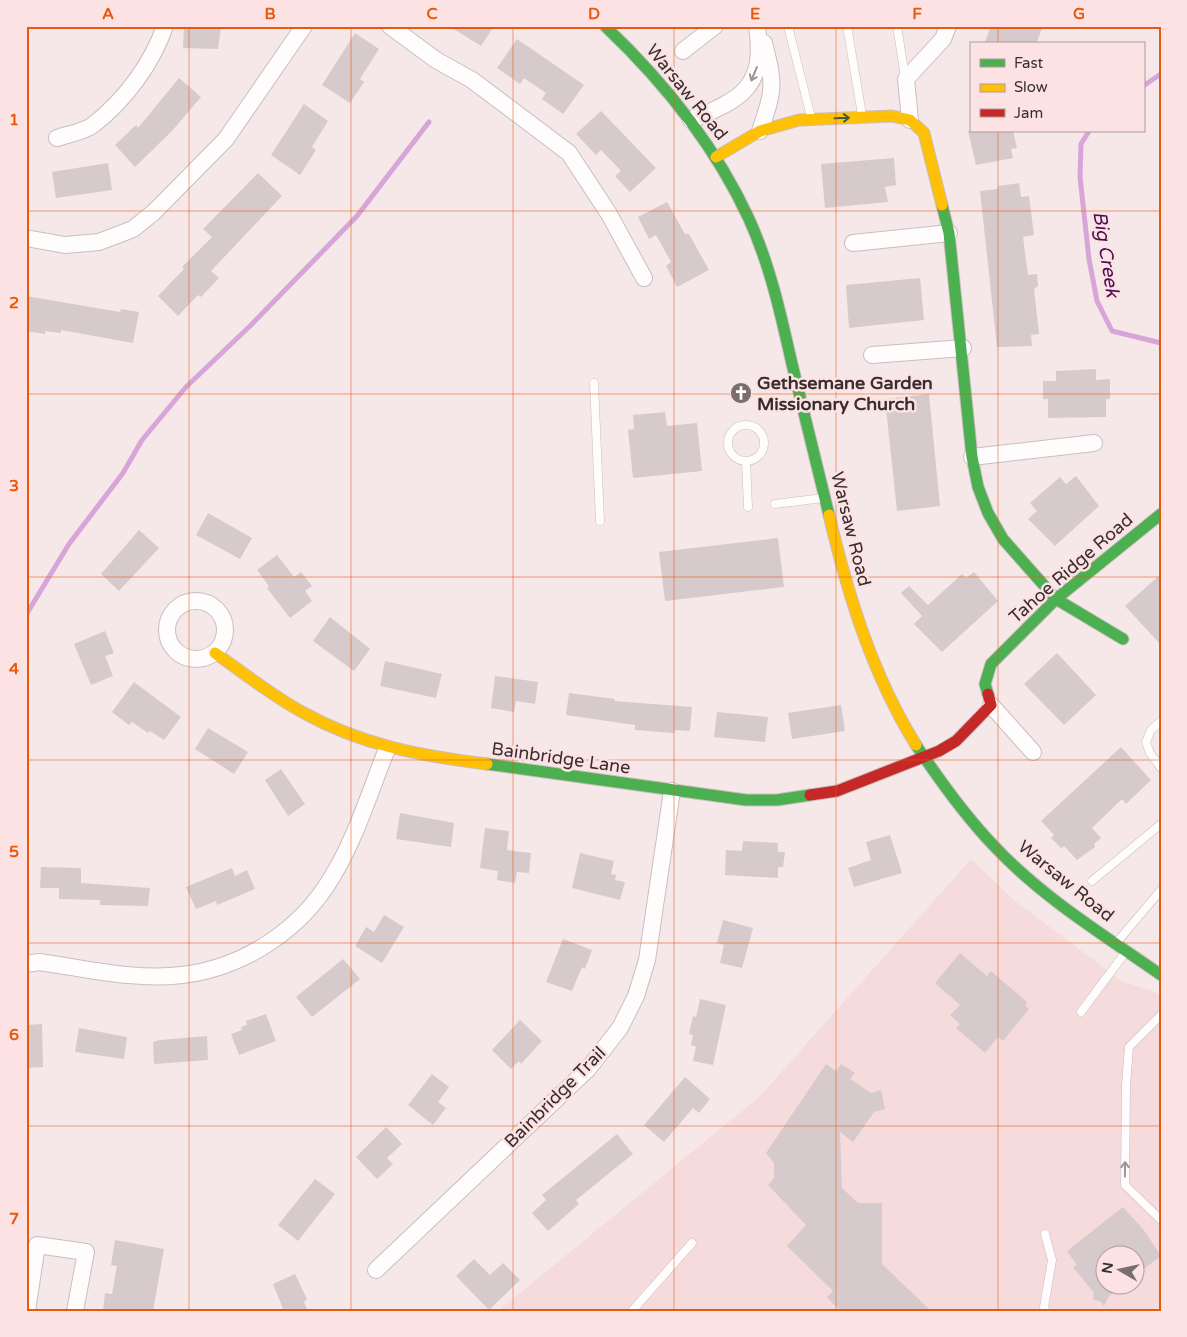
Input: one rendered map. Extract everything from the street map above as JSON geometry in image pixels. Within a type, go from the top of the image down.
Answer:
[{"type":"street","points":[[57,138],[92,126],[129,90],[158,48],[165,26]]},
{"type":"street","points":[[26,238],[65,245],[99,242],[133,229],[147,218],[226,139],[304,26]]},
{"type":"street","points":[[390,26],[436,60],[472,80],[569,153],[609,214],[644,278]]},
{"type":"street","name":"Warsaw Road","points":[[605,26],[662,83],[691,120],[716,157],[749,220],[774,287],[858,626],[886,693],[923,758],[973,823],[1028,878],[1161,975]]},
{"type":"street","points":[[683,51],[715,26]]},
{"type":"street","points":[[691,120],[732,102],[747,89],[755,75],[760,60],[759,26]]},
{"type":"street","points":[[759,26],[774,79],[772,94],[760,131]]},
{"type":"street","points":[[910,120],[906,79],[943,39],[948,26]]},
{"type":"street","points":[[716,157],[760,131],[778,124],[811,119],[892,116],[910,120],[924,133],[949,234],[972,457],[981,496],[988,513],[1003,539],[1056,599],[1123,639]]},
{"type":"street","points":[[853,244],[949,234]]},
{"type":"street","points":[[872,354],[962,348]]},
{"type":"street","points":[[972,457],[1094,443]]},
{"type":"street","name":"Tahoe Ridge Road","points":[[991,705],[985,684],[991,664],[1056,599],[1161,514]]},
{"type":"street","name":"Bainbridge Lane","points":[[215,653],[302,713],[344,734],[387,749],[425,756],[746,800],[807,797],[866,781],[923,758]]},
{"type":"street","points":[[923,758],[956,741],[991,705],[1033,752]]},
{"type":"street","points":[[26,964],[39,962],[140,976],[181,976],[231,964],[274,941],[307,911],[332,878],[387,749]]},
{"type":"street","name":"Bainbridge Trail","points":[[376,1270],[588,1069],[620,1028],[636,996],[647,960],[672,791]]},
{"type":"street","points":[[26,1311],[37,1244],[86,1252],[75,1311]]},
{"type":"lane","points":[[788,26],[811,119]]},
{"type":"lane","points":[[847,26],[863,117]]},
{"type":"lane","points":[[897,26],[906,79]]},
{"type":"lane","points":[[594,383],[600,521]]},
{"type":"lane","points":[[746,424],[758,429],[764,440],[762,452],[752,460],[746,461],[734,457],[728,445],[728,439],[734,428],[746,424]]},
{"type":"lane","points":[[746,461],[748,507]]},
{"type":"lane","points":[[775,504],[825,498]]},
{"type":"lane","points":[[1161,721],[1151,730],[1146,742],[1150,753],[1161,768]]},
{"type":"lane","points":[[1092,881],[1161,824]]},
{"type":"lane","points":[[1116,943],[1161,890]]},
{"type":"lane","points":[[1081,1012],[1127,951]]},
{"type":"lane","points":[[1161,1015],[1129,1047],[1126,1085],[1125,1185],[1161,1220]]},
{"type":"lane","points":[[1045,1234],[1052,1260],[1044,1307],[1046,1311]]},
{"type":"lane","points":[[632,1311],[692,1243]]},
{"type":"shaded area","points":[[971,859],[1015,901],[1123,982],[1153,991],[1161,996],[1161,1305],[1153,1311],[498,1311],[759,1097]]},
{"type":"building","points":[[184,26],[221,26],[218,49],[183,48]]},
{"type":"building","points":[[449,26],[494,26],[481,46]]},
{"type":"building","points":[[991,26],[1043,26],[1037,42],[985,42]]},
{"type":"building","points":[[355,33],[379,49],[360,79],[364,82],[350,103],[322,85]]},
{"type":"building","points":[[517,39],[584,85],[563,114],[542,99],[546,93],[524,78],[520,84],[497,68]]},
{"type":"building","points":[[179,78],[201,97],[172,131],[135,167],[115,145],[136,125],[138,128]]},
{"type":"building","points":[[304,104],[328,121],[312,147],[316,150],[300,175],[271,155]]},
{"type":"building","points":[[601,111],[656,168],[630,192],[615,176],[621,171],[601,150],[596,155],[576,134]]},
{"type":"building","points":[[968,131],[1013,132],[1017,148],[1011,149],[1013,158],[976,165]]},
{"type":"building","points":[[894,158],[896,185],[885,187],[888,202],[825,208],[821,164]]},
{"type":"building","points":[[108,163],[112,190],[56,198],[52,172]]},
{"type":"building","points":[[258,173],[282,196],[211,271],[219,278],[201,297],[198,295],[178,316],[158,296],[184,269],[182,267],[212,237],[203,229]]},
{"type":"building","points":[[1019,183],[1021,197],[1029,196],[1034,235],[1023,237],[1028,275],[1037,274],[1038,286],[1034,289],[1039,334],[1031,335],[1032,346],[997,347],[980,191],[998,189],[998,186]]},
{"type":"building","points":[[667,202],[685,234],[689,234],[709,270],[677,287],[666,266],[671,262],[656,235],[649,239],[638,217]]},
{"type":"building","points":[[920,278],[924,320],[849,328],[846,285]]},
{"type":"building","points":[[26,296],[120,312],[121,309],[139,312],[133,343],[61,330],[61,333],[45,331],[45,334],[26,331]]},
{"type":"building","points":[[1096,369],[1096,380],[1110,379],[1110,399],[1106,399],[1106,417],[1048,418],[1048,399],[1043,399],[1043,381],[1056,381],[1056,371]]},
{"type":"building","points":[[929,394],[940,506],[897,511],[885,399]]},
{"type":"building","points":[[665,412],[667,426],[697,423],[702,471],[633,478],[628,430],[634,429],[633,415]]},
{"type":"building","points":[[1076,476],[1099,506],[1055,546],[1028,519],[1037,511],[1030,503],[1060,477],[1066,484]]},
{"type":"building","points":[[208,513],[252,538],[240,559],[196,535]]},
{"type":"building","points":[[139,530],[159,548],[119,591],[101,574]]},
{"type":"building","points":[[778,538],[784,587],[665,601],[659,552]]},
{"type":"building","points":[[277,555],[294,577],[301,572],[312,586],[305,591],[312,601],[290,618],[267,588],[269,586],[257,570]]},
{"type":"building","points":[[974,572],[998,601],[942,652],[914,624],[922,616],[901,593],[909,586],[928,605],[962,574],[966,578]]},
{"type":"building","points":[[1161,574],[1161,645],[1125,606]]},
{"type":"building","points":[[330,617],[370,649],[354,671],[313,641]]},
{"type":"building","points":[[105,631],[114,653],[105,656],[113,676],[91,685],[74,644]]},
{"type":"building","points":[[1057,653],[1096,695],[1064,725],[1024,684]]},
{"type":"building","points":[[385,661],[442,674],[436,698],[380,686]]},
{"type":"building","points":[[495,676],[538,682],[535,704],[516,701],[514,712],[491,708]]},
{"type":"building","points":[[134,682],[181,717],[164,740],[150,731],[148,733],[132,722],[129,725],[112,712]]},
{"type":"building","points":[[569,693],[615,699],[614,701],[692,707],[690,731],[675,730],[674,733],[635,730],[635,725],[566,715]]},
{"type":"building","points":[[841,705],[845,731],[792,739],[788,713]]},
{"type":"building","points":[[717,712],[768,717],[765,742],[714,737]]},
{"type":"building","points":[[208,728],[248,752],[234,774],[195,749]]},
{"type":"building","points":[[1121,747],[1151,780],[1126,804],[1122,799],[1092,828],[1101,838],[1094,844],[1095,847],[1077,860],[1064,846],[1061,848],[1051,838],[1054,835],[1041,821]]},
{"type":"building","points":[[281,769],[305,804],[288,816],[265,780]]},
{"type":"building","points":[[400,813],[454,823],[451,847],[396,839]]},
{"type":"building","points":[[485,828],[509,831],[507,850],[531,853],[529,873],[517,872],[515,883],[497,880],[498,871],[480,868]]},
{"type":"building","points":[[890,835],[902,873],[854,887],[848,868],[871,860],[866,842]]},
{"type":"building","points":[[743,841],[778,843],[778,852],[785,852],[783,867],[778,867],[778,878],[725,875],[726,850],[742,851]]},
{"type":"building","points":[[580,853],[614,861],[611,874],[616,875],[615,880],[625,882],[620,900],[572,888]]},
{"type":"building","points":[[41,867],[81,868],[81,883],[150,888],[148,906],[100,905],[100,900],[59,899],[59,888],[40,888]]},
{"type":"building","points":[[232,868],[235,876],[247,870],[255,889],[217,905],[216,901],[196,909],[186,887]]},
{"type":"building","points":[[384,915],[404,927],[382,963],[355,946],[366,927],[374,932]]},
{"type":"building","points":[[723,920],[753,928],[742,968],[720,963],[724,945],[717,943]]},
{"type":"building","points":[[563,939],[592,950],[585,969],[582,967],[572,991],[546,982]]},
{"type":"building","points":[[960,953],[987,976],[991,971],[1027,1002],[1025,1005],[1029,1009],[1003,1041],[998,1037],[985,1053],[956,1028],[960,1024],[950,1015],[960,1005],[935,983]]},
{"type":"building","points":[[343,959],[360,979],[312,1017],[296,997]]},
{"type":"building","points":[[700,999],[726,1005],[713,1065],[693,1061],[696,1047],[691,1045],[693,1035],[689,1034],[693,1016],[696,1017]]},
{"type":"building","points":[[266,1014],[276,1041],[239,1055],[231,1034],[242,1030],[241,1027],[247,1025],[246,1021]]},
{"type":"building","points":[[520,1020],[542,1041],[521,1064],[519,1061],[511,1069],[492,1050]]},
{"type":"building","points":[[42,1024],[43,1067],[26,1068],[26,1025]]},
{"type":"building","points":[[79,1028],[127,1037],[124,1059],[75,1052]]},
{"type":"building","points":[[207,1036],[208,1060],[154,1064],[153,1042]]},
{"type":"building","points":[[826,1064],[836,1071],[841,1064],[855,1073],[850,1079],[871,1093],[881,1090],[885,1109],[874,1112],[853,1142],[840,1132],[842,1188],[858,1203],[882,1203],[882,1264],[931,1311],[840,1311],[827,1297],[833,1291],[787,1246],[806,1225],[768,1185],[774,1178],[774,1163],[766,1153]]},
{"type":"building","points":[[432,1074],[449,1087],[438,1102],[446,1108],[433,1125],[408,1105]]},
{"type":"building","points":[[685,1077],[710,1099],[699,1113],[693,1108],[664,1142],[644,1125]]},
{"type":"building","points":[[386,1127],[402,1144],[387,1158],[393,1164],[377,1179],[356,1157]]},
{"type":"building","points":[[617,1134],[633,1154],[576,1200],[579,1204],[548,1231],[532,1213],[546,1200],[542,1195]]},
{"type":"building","points":[[315,1179],[335,1194],[298,1241],[278,1225]]},
{"type":"building","points":[[1123,1207],[1143,1229],[1161,1256],[1144,1269],[1144,1244],[1094,1244],[1094,1293],[1073,1267],[1077,1265],[1067,1251]]},
{"type":"building","points":[[115,1240],[164,1249],[153,1311],[103,1311],[105,1293],[112,1294],[117,1266],[111,1265]]},
{"type":"building","points":[[474,1259],[490,1275],[503,1263],[520,1280],[489,1310],[456,1276]]},
{"type":"building","points":[[295,1274],[307,1299],[304,1302],[308,1311],[284,1311],[273,1284]]},
{"type":"building","points":[[1094,1293],[1112,1294],[1104,1306],[1100,1301],[1093,1300]]},
{"type":"waterway","name":"Big Creek","points":[[1144,85],[1161,74]]},
{"type":"waterway","points":[[26,615],[69,544],[123,473],[142,440],[186,387],[250,326],[357,216],[429,122]]},
{"type":"waterway","name":"Big Creek","points":[[1088,132],[1081,144],[1080,177],[1089,259],[1097,301],[1112,331],[1161,343]]},
{"type":"traffic: fast","points":[[605,26],[668,92],[704,140],[720,165],[749,219],[763,254],[774,290],[829,515]]},
{"type":"traffic: fast","points":[[942,205],[949,233],[972,457],[978,487],[988,513],[1003,539],[1056,599],[1123,639]]},
{"type":"traffic: fast","points":[[988,694],[985,684],[991,664],[1056,599],[1161,514]]},
{"type":"traffic: fast","points":[[916,745],[963,811],[1014,866],[1075,915],[1161,975]]},
{"type":"traffic: fast","points":[[487,764],[746,800],[777,800],[810,795]]},
{"type":"traffic: slow","points":[[716,157],[760,131],[799,120],[892,116],[910,120],[924,133],[942,205]]},
{"type":"traffic: slow","points":[[829,515],[844,575],[863,633],[900,718],[916,745]]},
{"type":"traffic: slow","points":[[215,653],[269,692],[292,706],[348,733],[392,748],[487,764]]},
{"type":"traffic: jam","points":[[810,795],[837,791],[939,751],[956,741],[991,705],[988,694]]},
{"type":"place","name":"Gethsemane Garden Missionary Church","points":[[741,393]]}]
